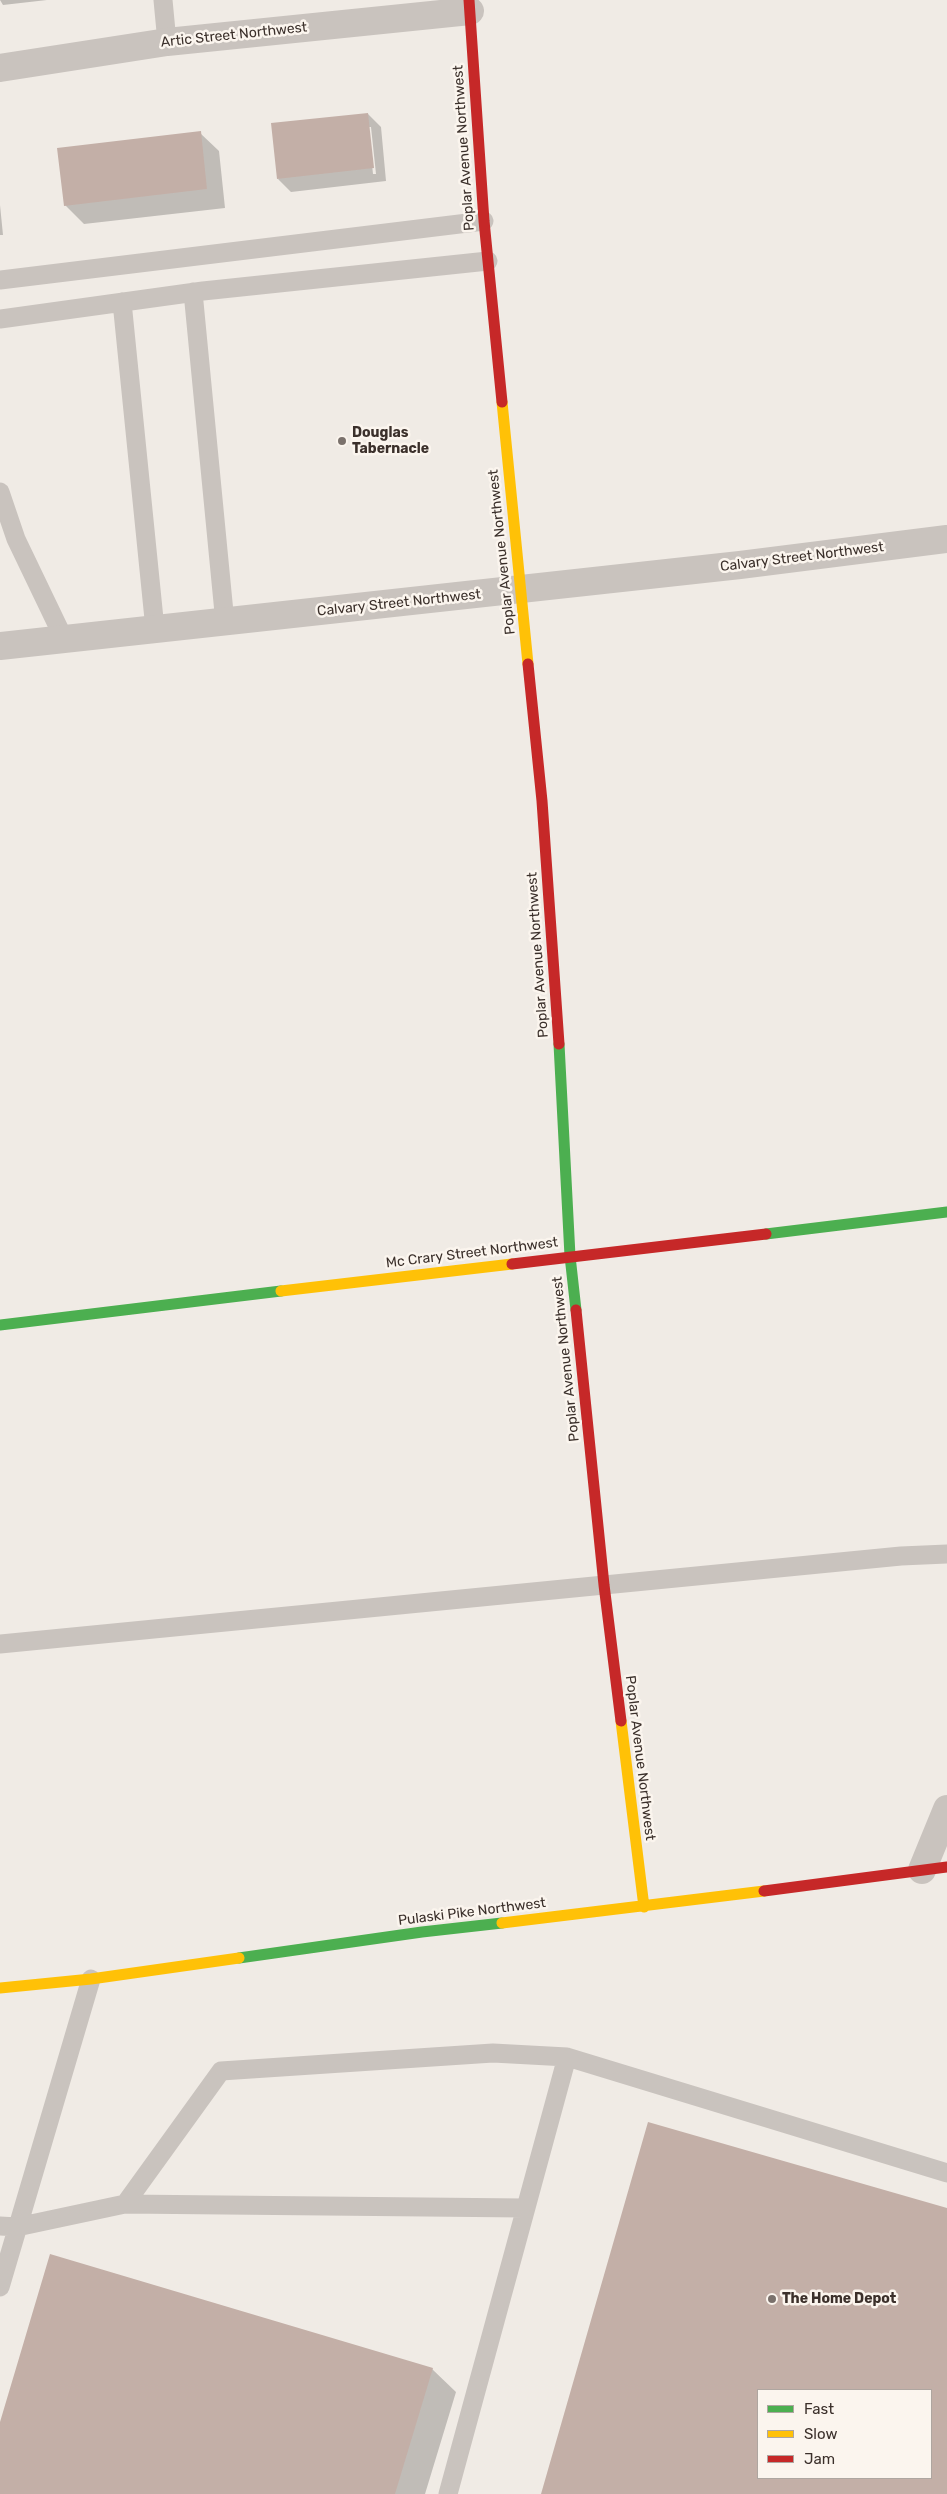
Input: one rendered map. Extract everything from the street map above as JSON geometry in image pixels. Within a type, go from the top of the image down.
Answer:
[{"type":"street","name":"Artic Street Northwest","points":[[0,68],[167,42],[469,5]]},
{"type":"street","name":"Poplar Avenue Northwest","points":[[469,5],[484,221],[542,801],[558,1027],[570,1256],[586,1393],[604,1585],[644,1907]]},
{"type":"street","name":"Calvary Street Northwest","points":[[0,646],[520,589],[947,539]]},
{"type":"street","name":"Mc Crary Street Northwest","points":[[0,1325],[947,1212]]},
{"type":"street","points":[[934,1868],[947,1809]]},
{"type":"street","name":"Pulaski Pike Northwest","points":[[0,1988],[91,1979],[422,1932],[644,1907],[934,1868]]},
{"type":"lane","points":[[163,0],[167,42]]},
{"type":"lane","points":[[0,280],[484,221]]},
{"type":"lane","points":[[0,319],[192,292],[488,261]]},
{"type":"lane","points":[[192,292],[225,622]]},
{"type":"lane","points":[[122,302],[155,629]]},
{"type":"lane","points":[[0,492],[16,539],[64,639]]},
{"type":"lane","points":[[0,1644],[901,1556],[947,1554]]},
{"type":"lane","points":[[0,2287],[8,2226],[91,1979]]},
{"type":"lane","points":[[125,2204],[222,2071],[493,2053],[567,2057],[947,2173]]},
{"type":"lane","points":[[448,2494],[524,2208],[567,2057]]},
{"type":"lane","points":[[8,2226],[125,2204],[524,2208]]},
{"type":"building","points":[[368,113],[374,168],[277,179],[271,123]]},
{"type":"building","points":[[201,131],[207,189],[64,206],[57,148]]},
{"type":"building","name":"The Home Depot","points":[[648,2122],[947,2208],[947,2494],[541,2494]]},
{"type":"building","points":[[50,2254],[433,2368],[395,2494],[0,2494],[0,2422]]},
{"type":"traffic: fast","points":[[559,1044],[570,1256],[576,1310]]},
{"type":"traffic: fast","points":[[766,1234],[947,1212]]},
{"type":"traffic: fast","points":[[0,1325],[281,1291]]},
{"type":"traffic: fast","points":[[239,1958],[422,1932],[502,1923]]},
{"type":"traffic: slow","points":[[502,402],[528,664]]},
{"type":"traffic: slow","points":[[281,1291],[512,1264]]},
{"type":"traffic: slow","points":[[621,1721],[644,1907]]},
{"type":"traffic: slow","points":[[502,1923],[764,1891]]},
{"type":"traffic: slow","points":[[0,1988],[91,1979],[239,1958]]},
{"type":"traffic: jam","points":[[469,0],[484,221],[502,402]]},
{"type":"traffic: jam","points":[[528,664],[542,801],[559,1044]]},
{"type":"traffic: jam","points":[[512,1264],[766,1234]]},
{"type":"traffic: jam","points":[[576,1310],[604,1585],[621,1721]]},
{"type":"traffic: jam","points":[[764,1891],[947,1867]]},
{"type":"place","name":"Douglas Tabernacle","points":[[342,441]]},
{"type":"place","name":"The Home Depot","points":[[772,2299]]}]
